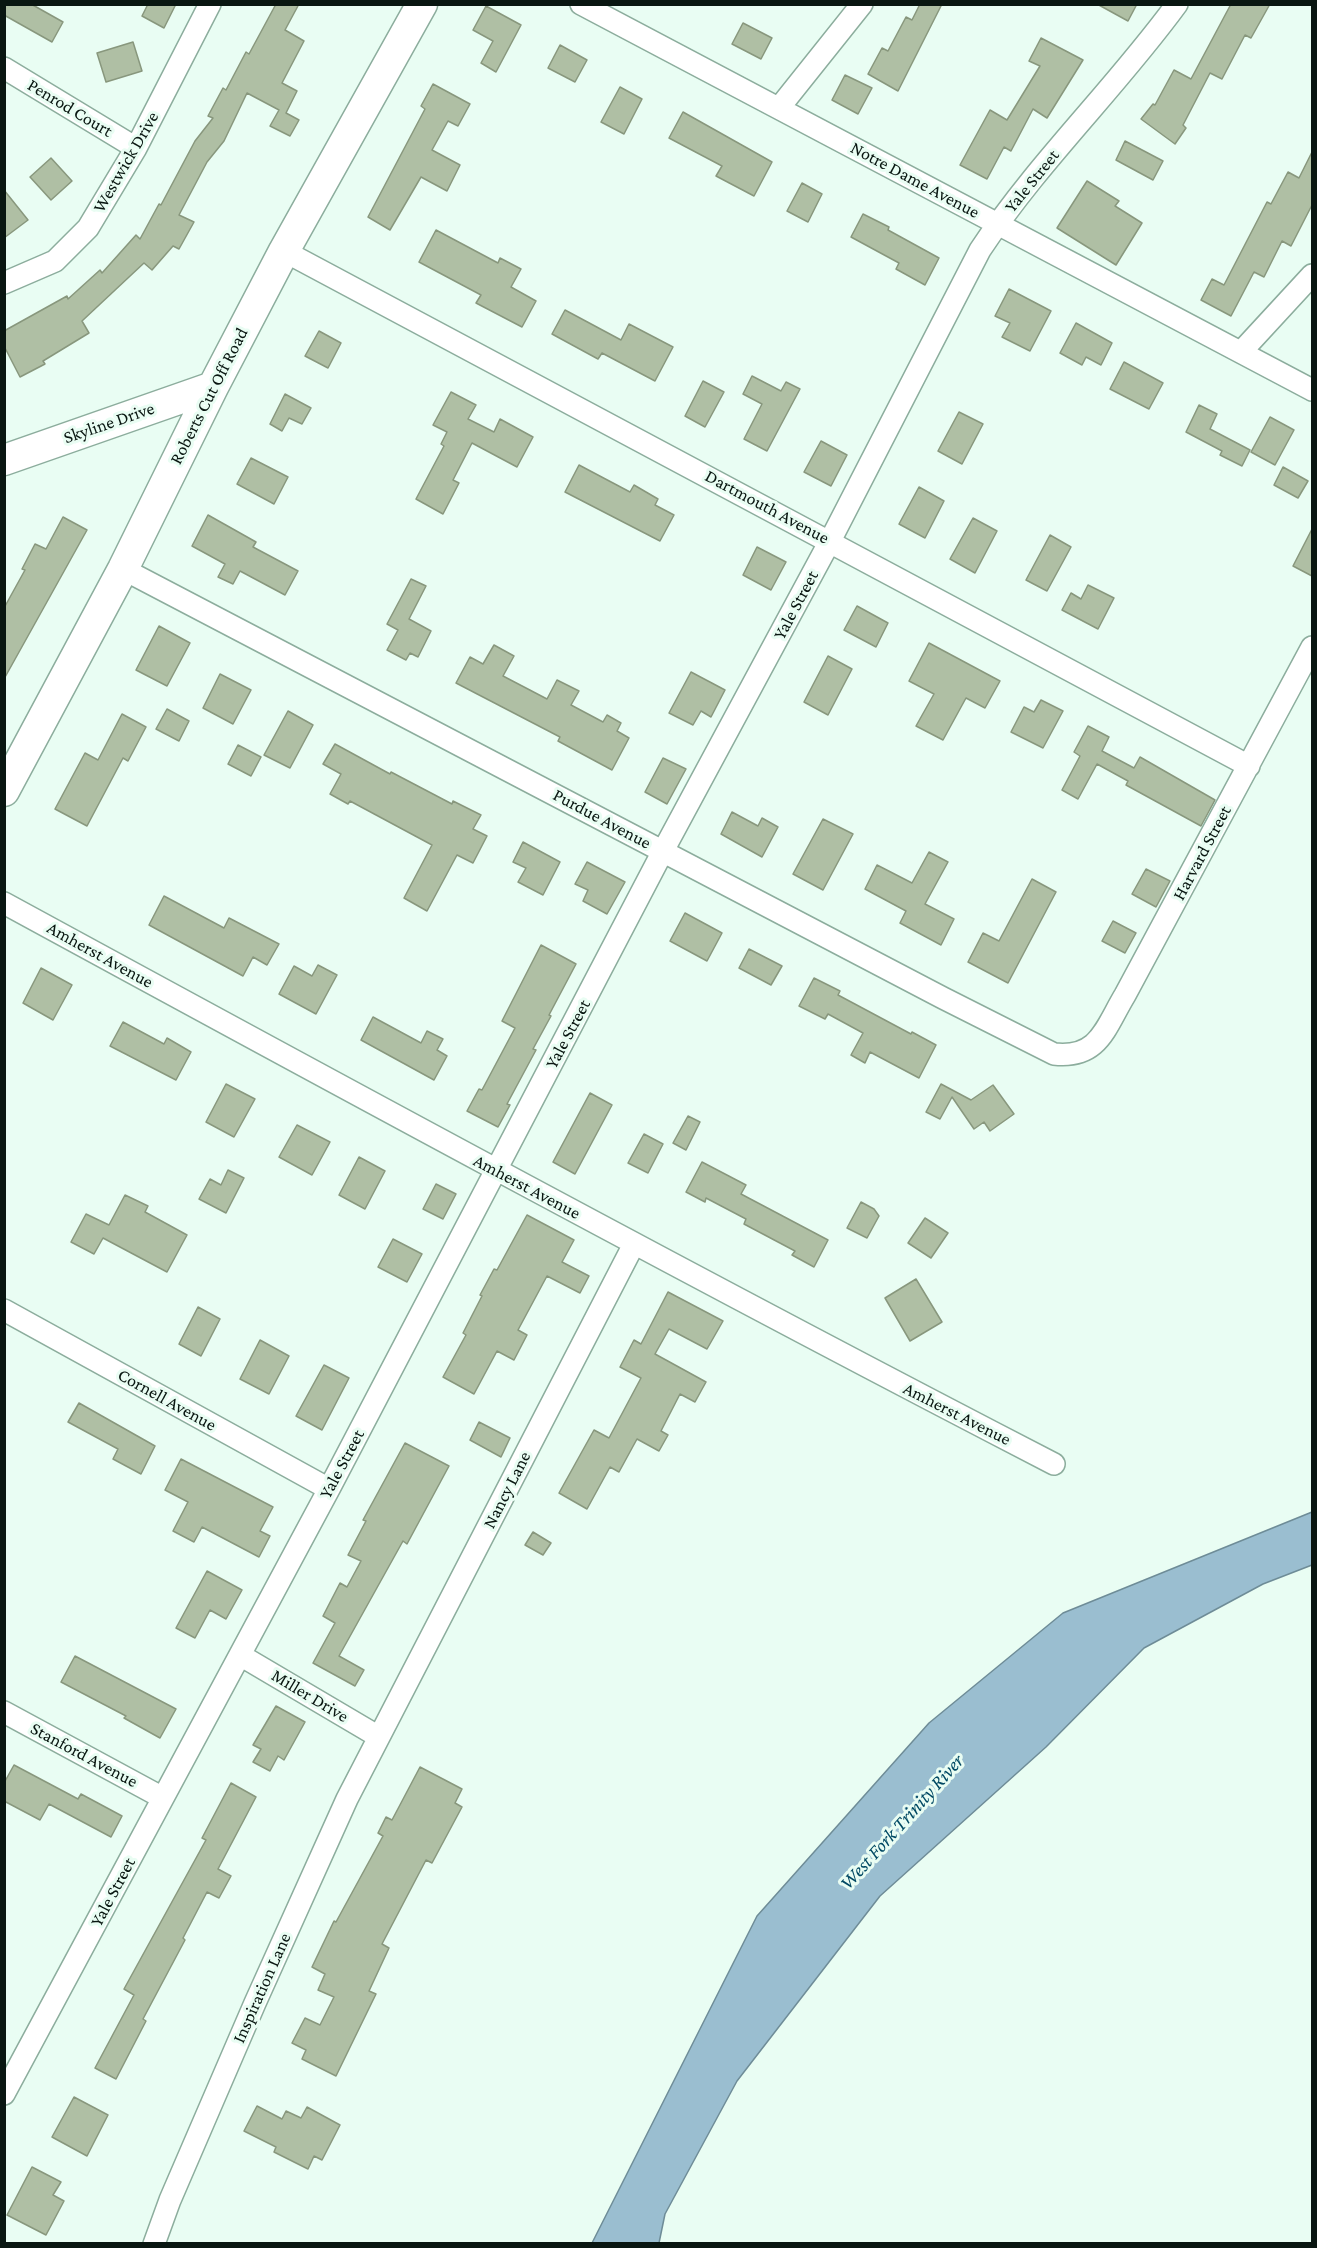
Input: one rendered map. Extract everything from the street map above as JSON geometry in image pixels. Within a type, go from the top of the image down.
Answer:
[{"type":"street","name":"Westwick Drive","points":[[4,283],[55,261],[88,228],[136,148],[210,4]]},
{"type":"street","name":"Roberts Cut Off Road","points":[[4,791],[123,569],[213,387],[284,251],[422,4]]},
{"type":"street","name":"Notre Dame Avenue","points":[[581,4],[1102,277],[1312,390]]},
{"type":"street","points":[[779,108],[862,4]]},
{"type":"street","name":"Yale Street","points":[[4,2094],[329,1490],[663,851],[830,541],[980,250],[997,224],[1041,168],[1101,100],[1177,4]]},
{"type":"street","name":"Penrod Court","points":[[4,68],[136,148]]},
{"type":"street","name":"Dartmouth Avenue","points":[[284,251],[1249,766]]},
{"type":"street","points":[[1241,352],[1312,274]]},
{"type":"street","name":"Skyline Drive","points":[[4,460],[213,387]]},
{"type":"street","name":"Purdue Avenue","points":[[123,569],[1054,1054],[1071,1056],[1083,1052]]},
{"type":"street","name":"Harvard Street","points":[[1083,1052],[1094,1047],[1125,995],[1312,647]]},
{"type":"street","name":"Amherst Avenue","points":[[4,903],[496,1171],[1054,1464]]},
{"type":"street","name":"Nancy Lane","points":[[379,1737],[634,1244]]},
{"type":"street","name":"Cornell Avenue","points":[[4,1310],[329,1490]]},
{"type":"street","name":"Miller Drive","points":[[240,1655],[379,1737]]},
{"type":"street","name":"Stanford Avenue","points":[[4,1712],[163,1798]]},
{"type":"street","name":"Inspiration Lane","points":[[154,2244],[170,2200],[255,2003],[347,1799],[379,1737]]},
{"type":"water","name":"West Fork Trinity River","points":[[1312,1512],[1312,1565],[1263,1584],[1144,1648],[1046,1747],[880,1896],[737,2081],[665,2214],[659,2243],[592,2243],[757,1916],[929,1723],[1063,1613]]},
{"type":"building","points":[[4,4],[31,4],[63,22],[52,42],[4,15]]},
{"type":"building","points":[[148,4],[176,4],[164,28],[142,16]]},
{"type":"building","points":[[276,4],[299,4],[285,30],[304,41],[282,83],[297,91],[286,113],[299,120],[290,136],[270,126],[279,110],[247,93],[224,141],[207,162],[179,215],[194,222],[179,249],[173,246],[152,270],[144,263],[82,321],[89,333],[43,361],[45,364],[20,377],[4,346],[4,331],[67,296],[68,299],[100,270],[102,273],[136,235],[140,239],[195,141],[213,118],[208,116],[223,88],[226,90],[246,52],[249,54]]},
{"type":"building","points":[[920,4],[942,4],[898,91],[868,74],[882,48],[888,51],[906,17],[912,20]]},
{"type":"building","points":[[1097,4],[1137,4],[1128,21]]},
{"type":"building","points":[[1231,4],[1270,4],[1251,38],[1245,35],[1222,79],[1210,73],[1183,125],[1186,128],[1175,144],[1141,119],[1153,104],[1155,105],[1174,70],[1191,79]]},
{"type":"building","points":[[486,6],[521,25],[496,72],[481,63],[493,41],[473,30]]},
{"type":"building","points":[[743,23],[772,38],[761,59],[732,44]]},
{"type":"building","points":[[1041,38],[1083,60],[1047,118],[1033,109],[1011,151],[1004,147],[987,179],[960,165],[990,110],[1007,120],[1040,66],[1029,61]]},
{"type":"building","points":[[133,42],[142,71],[106,82],[97,53]]},
{"type":"building","points":[[560,45],[587,60],[575,82],[548,68]]},
{"type":"building","points":[[845,75],[872,88],[858,114],[832,100]]},
{"type":"building","points":[[433,84],[470,104],[458,126],[448,121],[432,150],[460,165],[447,191],[421,177],[390,230],[368,217],[425,109],[421,106]]},
{"type":"building","points":[[620,87],[642,99],[624,134],[601,122]]},
{"type":"building","points":[[683,112],[772,162],[754,196],[716,176],[722,166],[669,138]]},
{"type":"building","points":[[1125,141],[1163,161],[1153,180],[1116,160]]},
{"type":"building","points":[[1312,152],[1312,205],[1291,246],[1282,241],[1264,277],[1254,272],[1231,316],[1201,300],[1212,279],[1224,285],[1267,202],[1271,204],[1288,172],[1299,178]]},
{"type":"building","points":[[51,158],[72,181],[51,200],[30,177]]},
{"type":"building","points":[[1087,181],[1119,201],[1115,206],[1142,223],[1116,265],[1057,228]]},
{"type":"building","points":[[802,183],[822,194],[808,222],[787,211]]},
{"type":"building","points":[[4,190],[28,220],[4,238]]},
{"type":"building","points":[[863,214],[939,258],[925,285],[896,269],[899,263],[851,237]]},
{"type":"building","points":[[436,230],[498,263],[500,258],[521,269],[511,287],[536,301],[522,327],[476,303],[481,295],[419,262]]},
{"type":"building","points":[[1009,289],[1051,311],[1030,351],[1002,337],[1010,323],[995,316]]},
{"type":"building","points":[[565,310],[621,340],[629,324],[673,347],[655,381],[602,353],[598,359],[552,334]]},
{"type":"building","points":[[1076,323],[1112,343],[1101,365],[1086,357],[1082,365],[1060,353]]},
{"type":"building","points":[[319,331],[341,343],[328,368],[305,356]]},
{"type":"building","points":[[1124,362],[1163,383],[1149,409],[1110,389]]},
{"type":"building","points":[[752,376],[781,391],[786,382],[800,389],[767,451],[744,439],[762,404],[743,394]]},
{"type":"building","points":[[703,381],[724,392],[705,427],[685,416]]},
{"type":"building","points":[[451,392],[476,405],[468,419],[494,432],[500,419],[533,437],[517,467],[472,443],[453,480],[459,483],[443,514],[416,499],[444,446],[441,444],[447,432],[433,425]]},
{"type":"building","points":[[285,394],[311,408],[302,424],[289,418],[282,431],[270,424]]},
{"type":"building","points":[[1199,405],[1217,414],[1210,429],[1250,450],[1242,466],[1220,455],[1222,451],[1186,432]]},
{"type":"building","points":[[959,412],[983,424],[962,464],[938,451]]},
{"type":"building","points":[[1270,417],[1294,430],[1275,465],[1251,452]]},
{"type":"building","points":[[821,441],[847,455],[831,486],[804,472]]},
{"type":"building","points":[[251,458],[288,477],[274,504],[237,484]]},
{"type":"building","points":[[579,465],[630,492],[634,485],[658,499],[655,505],[674,515],[660,541],[565,492]]},
{"type":"building","points":[[1283,467],[1308,481],[1298,498],[1274,485]]},
{"type":"building","points":[[919,487],[944,501],[925,538],[899,524]]},
{"type":"building","points":[[208,515],[256,542],[253,547],[298,571],[285,595],[240,571],[233,584],[218,577],[225,564],[192,546]]},
{"type":"building","points":[[63,517],[87,530],[4,679],[4,608],[25,570],[22,569],[35,544],[46,549]]},
{"type":"building","points":[[973,518],[997,531],[975,573],[950,559]]},
{"type":"building","points":[[1312,529],[1312,576],[1293,566]]},
{"type":"building","points":[[1050,535],[1071,547],[1047,591],[1026,580]]},
{"type":"building","points":[[757,547],[786,562],[771,590],[743,575]]},
{"type":"building","points":[[411,579],[426,586],[409,619],[431,631],[418,657],[410,653],[406,660],[387,650],[398,630],[387,624]]},
{"type":"building","points":[[1088,585],[1114,598],[1098,629],[1062,610],[1071,593],[1081,599]]},
{"type":"building","points":[[857,606],[888,623],[876,647],[844,630]]},
{"type":"building","points":[[159,626],[190,643],[167,686],[136,670]]},
{"type":"building","points":[[929,643],[1000,681],[985,708],[966,698],[943,740],[916,726],[934,694],[909,681]]},
{"type":"building","points":[[494,645],[514,656],[503,676],[547,699],[557,680],[579,691],[571,705],[603,722],[607,715],[621,723],[617,731],[629,738],[612,770],[558,741],[560,737],[456,683],[470,657],[483,664]]},
{"type":"building","points":[[828,656],[852,669],[828,715],[804,702]]},
{"type":"building","points":[[691,672],[725,690],[711,717],[701,711],[693,725],[669,713]]},
{"type":"building","points":[[220,674],[251,690],[233,724],[203,708]]},
{"type":"building","points":[[1041,700],[1063,711],[1043,748],[1011,732],[1024,707],[1034,712]]},
{"type":"building","points":[[167,709],[189,721],[179,741],[156,729]]},
{"type":"building","points":[[288,711],[313,725],[290,768],[264,755]]},
{"type":"building","points":[[122,714],[146,727],[128,761],[123,758],[87,826],[55,809],[85,753],[98,760]]},
{"type":"building","points":[[1088,726],[1109,737],[1102,751],[1134,768],[1140,757],[1215,800],[1201,826],[1126,785],[1128,781],[1097,764],[1078,799],[1062,790],[1080,756],[1074,752]]},
{"type":"building","points":[[335,744],[390,774],[391,772],[452,804],[453,801],[481,815],[473,829],[487,836],[473,863],[457,855],[427,911],[404,898],[432,845],[350,801],[348,804],[330,794],[341,774],[323,764]]},
{"type":"building","points":[[238,745],[261,757],[251,776],[228,764]]},
{"type":"building","points":[[663,758],[686,769],[667,804],[645,792]]},
{"type":"building","points":[[732,812],[758,826],[762,818],[778,827],[762,857],[721,834]]},
{"type":"building","points":[[823,819],[853,834],[823,890],[793,874]]},
{"type":"building","points":[[523,842],[560,862],[543,895],[518,882],[526,868],[513,862]]},
{"type":"building","points":[[929,852],[948,862],[925,904],[954,919],[941,945],[900,923],[906,911],[865,889],[877,865],[912,883]]},
{"type":"building","points":[[587,862],[625,882],[607,914],[583,901],[588,890],[575,884]]},
{"type":"building","points":[[1146,869],[1170,881],[1156,907],[1132,894]]},
{"type":"building","points":[[1032,879],[1056,892],[1008,983],[968,962],[983,933],[999,941]]},
{"type":"building","points":[[164,896],[224,928],[229,918],[279,944],[267,965],[253,957],[243,976],[149,925]]},
{"type":"building","points":[[685,913],[722,933],[707,961],[670,941]]},
{"type":"building","points":[[1113,921],[1136,933],[1125,953],[1102,941]]},
{"type":"building","points":[[541,945],[576,964],[549,1015],[551,1016],[533,1049],[536,1050],[507,1104],[510,1105],[498,1127],[467,1111],[479,1089],[482,1090],[515,1028],[502,1021]]},
{"type":"building","points":[[749,949],[782,966],[771,985],[739,968]]},
{"type":"building","points":[[318,965],[337,975],[316,1014],[279,994],[294,966],[312,976]]},
{"type":"building","points":[[41,968],[72,985],[53,1020],[23,1003]]},
{"type":"building","points":[[814,978],[840,991],[838,995],[936,1045],[919,1078],[870,1052],[865,1063],[851,1055],[863,1033],[828,1014],[825,1019],[799,1006]]},
{"type":"building","points":[[373,1017],[421,1043],[427,1031],[443,1039],[437,1050],[447,1056],[434,1080],[361,1040]]},
{"type":"building","points":[[123,1022],[164,1044],[167,1038],[191,1052],[176,1080],[110,1046]]},
{"type":"building","points":[[226,1084],[255,1099],[234,1137],[206,1122]]},
{"type":"building","points":[[941,1084],[971,1100],[993,1085],[1014,1114],[990,1131],[984,1122],[974,1129],[952,1097],[940,1119],[926,1112]]},
{"type":"building","points":[[590,1093],[612,1105],[575,1174],[553,1162]]},
{"type":"building","points":[[688,1116],[700,1122],[686,1150],[673,1143]]},
{"type":"building","points":[[297,1125],[330,1142],[312,1175],[279,1157]]},
{"type":"building","points":[[644,1134],[663,1144],[648,1173],[628,1163]]},
{"type":"building","points":[[359,1157],[385,1171],[365,1209],[339,1195]]},
{"type":"building","points":[[702,1162],[746,1185],[741,1194],[828,1240],[814,1267],[792,1255],[795,1251],[744,1224],[746,1219],[706,1198],[705,1202],[686,1192]]},
{"type":"building","points":[[228,1170],[244,1178],[226,1213],[199,1199],[210,1179],[221,1185]]},
{"type":"building","points":[[436,1184],[456,1194],[443,1219],[423,1209]]},
{"type":"building","points":[[125,1195],[148,1206],[145,1212],[187,1235],[167,1272],[103,1238],[94,1254],[71,1242],[86,1214],[109,1225]]},
{"type":"building","points":[[861,1202],[874,1209],[879,1216],[867,1238],[847,1228]]},
{"type":"building","points":[[527,1215],[574,1240],[562,1262],[589,1276],[580,1293],[547,1276],[518,1330],[527,1335],[514,1360],[497,1351],[474,1394],[443,1377],[466,1335],[463,1333],[482,1296],[480,1295],[494,1269],[497,1270]]},
{"type":"building","points":[[925,1218],[948,1233],[931,1258],[908,1243]]},
{"type":"building","points":[[393,1239],[422,1254],[407,1282],[378,1267]]},
{"type":"building","points":[[916,1279],[942,1322],[910,1341],[885,1298]]},
{"type":"building","points":[[668,1292],[723,1321],[707,1349],[669,1329],[655,1354],[706,1382],[695,1402],[680,1394],[661,1431],[668,1435],[659,1451],[637,1439],[619,1472],[610,1467],[587,1509],[559,1493],[594,1430],[609,1438],[641,1378],[620,1367],[634,1340],[641,1344]]},
{"type":"building","points":[[198,1307],[220,1319],[201,1356],[179,1344]]},
{"type":"building","points":[[260,1340],[289,1356],[269,1394],[240,1379]]},
{"type":"building","points":[[324,1365],[349,1378],[322,1430],[296,1416]]},
{"type":"building","points":[[79,1403],[155,1446],[141,1474],[113,1459],[118,1449],[68,1422]]},
{"type":"building","points":[[479,1422],[510,1438],[501,1457],[470,1440]]},
{"type":"building","points":[[405,1443],[449,1466],[407,1544],[403,1541],[339,1656],[364,1670],[355,1686],[313,1663],[335,1623],[323,1616],[340,1583],[347,1587],[361,1561],[348,1555],[366,1521],[363,1520]]},
{"type":"building","points":[[181,1459],[273,1507],[260,1531],[270,1536],[259,1557],[202,1527],[194,1542],[173,1531],[188,1502],[165,1490]]},
{"type":"building","points":[[533,1532],[551,1543],[543,1555],[525,1545]]},
{"type":"building","points":[[207,1571],[242,1590],[226,1619],[210,1610],[195,1638],[176,1628]]},
{"type":"building","points":[[75,1656],[176,1709],[160,1738],[124,1718],[126,1716],[61,1682]]},
{"type":"building","points":[[276,1706],[305,1722],[284,1760],[278,1756],[270,1771],[253,1762],[261,1749],[253,1745]]},
{"type":"building","points":[[14,1765],[78,1799],[81,1794],[122,1816],[111,1837],[49,1804],[40,1820],[4,1801],[4,1783]]},
{"type":"building","points":[[420,1767],[462,1789],[455,1803],[462,1807],[432,1863],[426,1860],[382,1944],[389,1948],[369,1991],[376,1994],[336,2076],[302,2059],[306,2050],[292,2043],[305,2018],[320,2025],[334,1997],[318,1990],[325,1974],[312,1967],[334,1921],[336,1922],[383,1836],[378,1833],[386,1817],[392,1820]]},
{"type":"building","points":[[231,1783],[256,1797],[218,1869],[231,1876],[219,1898],[207,1892],[183,1938],[185,1940],[143,2019],[146,2021],[116,2079],[95,2068],[134,1995],[124,1989],[206,1840],[202,1838]]},
{"type":"building","points":[[74,2097],[108,2115],[87,2156],[52,2137]]},
{"type":"building","points":[[257,2106],[282,2119],[286,2111],[301,2118],[307,2107],[340,2125],[322,2160],[314,2156],[308,2169],[274,2152],[276,2147],[244,2131]]},
{"type":"building","points":[[32,2167],[61,2182],[53,2195],[64,2201],[46,2235],[7,2215]]}]
